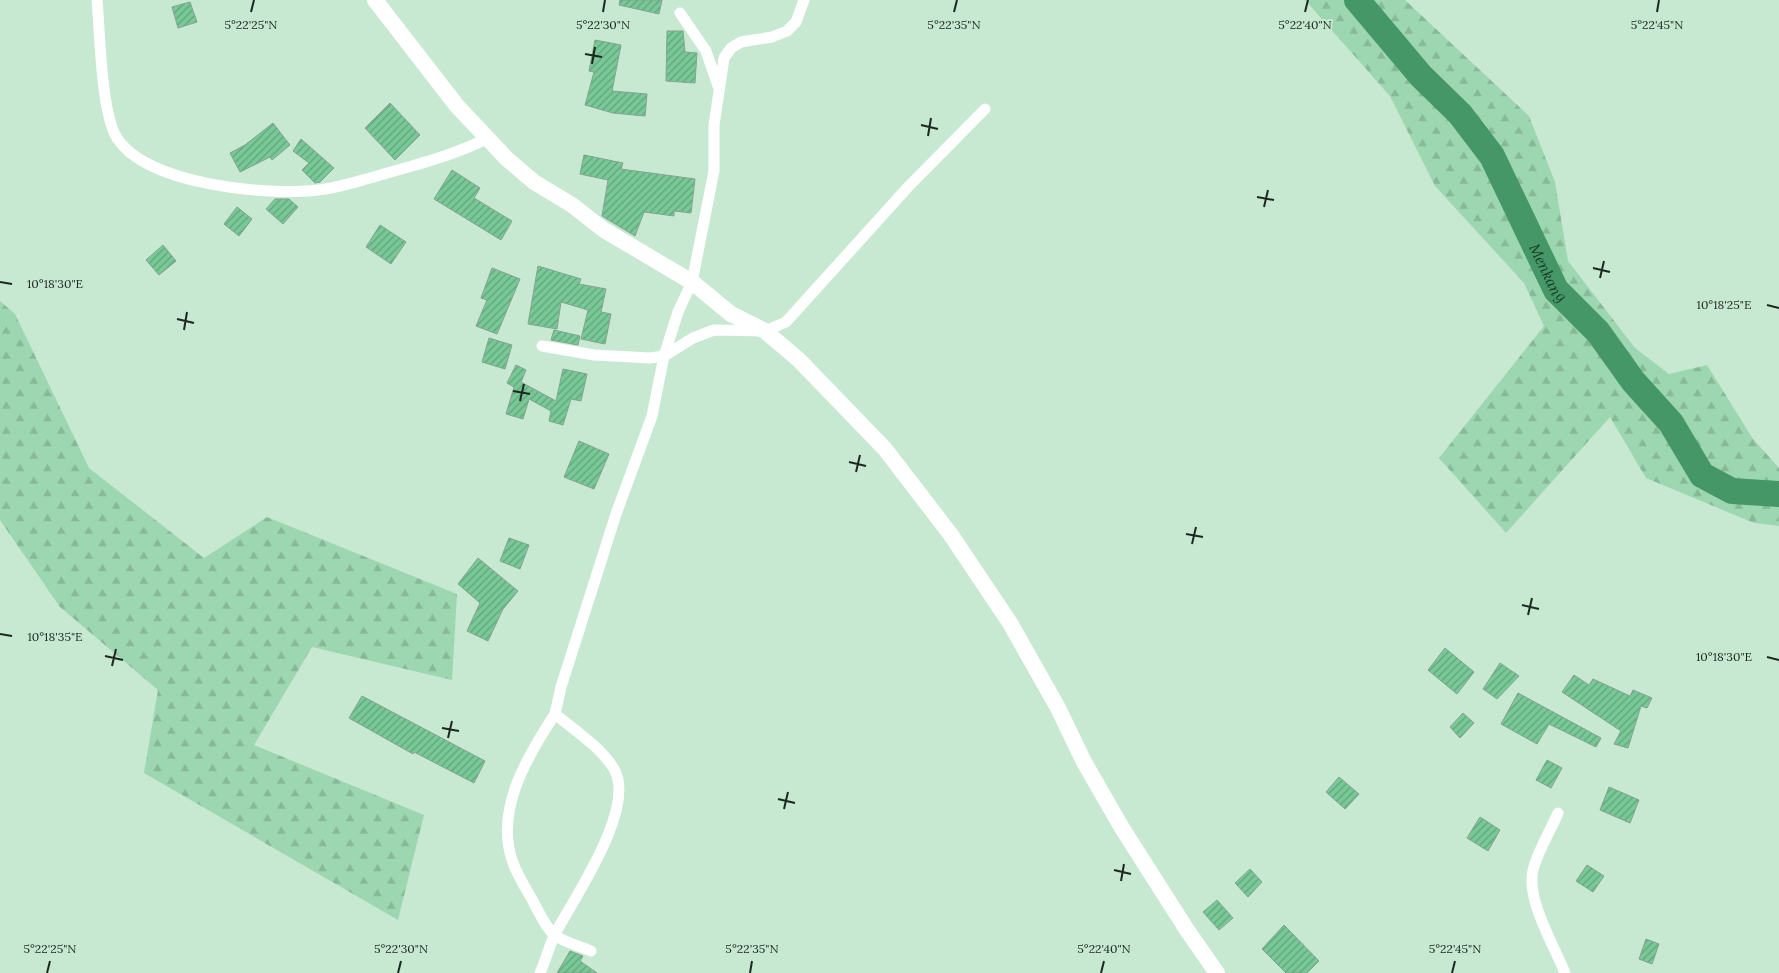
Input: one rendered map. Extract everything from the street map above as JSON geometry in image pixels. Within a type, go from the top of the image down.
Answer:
[{"type":"street","points":[[96,0],[106,104],[116,135],[133,156],[172,174],[195,181],[245,189],[292,192],[317,190],[392,171],[471,147],[488,138]]},
{"type":"street","points":[[375,0],[457,106],[534,182],[572,205],[604,230],[633,249],[692,282],[731,314],[765,332],[799,360],[879,443],[951,536],[1010,623],[1058,708],[1084,762],[1122,828],[1187,930],[1217,973]]},
{"type":"street","points":[[591,951],[554,936],[520,880],[512,860],[508,828],[513,794],[521,774],[555,714],[561,687],[616,514],[652,416],[664,356],[678,312],[692,282],[714,171],[714,125],[724,58],[731,48],[741,42],[772,37],[787,31],[796,22],[804,0]]},
{"type":"street","points":[[680,13],[706,51],[719,88]]},
{"type":"street","points":[[542,346],[594,355],[632,358],[664,356],[693,338],[714,330],[765,332],[786,322],[803,306],[908,187],[985,109]]},
{"type":"street","points":[[540,973],[554,936],[597,859],[614,818],[620,788],[613,768],[606,760],[555,714]]},
{"type":"street","points":[[1558,813],[1540,852],[1533,872],[1532,886],[1535,902],[1565,973]]},
{"type":"green space","points":[[1305,0],[1405,0],[1529,116],[1555,182],[1568,261],[1635,348],[1669,374],[1707,365],[1753,439],[1779,468],[1779,526],[1754,523],[1646,478],[1610,417],[1506,533],[1439,458],[1544,326],[1524,283],[1435,186],[1390,96]]},
{"type":"green space","points":[[0,301],[15,314],[89,468],[204,558],[267,517],[457,594],[452,680],[312,647],[254,745],[424,815],[398,920],[144,773],[158,690],[60,607],[0,520]]},
{"type":"building","points":[[620,0],[662,0],[659,14],[619,5]]},
{"type":"building","points":[[190,2],[197,22],[178,28],[172,7]]},
{"type":"building","points":[[667,31],[683,31],[685,52],[697,53],[695,83],[666,81]]},
{"type":"building","points":[[595,40],[621,45],[612,91],[647,94],[645,116],[613,113],[585,105],[594,72],[589,71]]},
{"type":"building","points":[[390,103],[420,135],[395,160],[365,128]]},
{"type":"building","points":[[273,123],[290,145],[272,160],[270,157],[240,172],[230,153],[245,145]]},
{"type":"building","points":[[301,139],[334,168],[320,182],[315,183],[302,170],[309,163],[293,151]]},
{"type":"building","points":[[584,155],[623,163],[621,169],[695,179],[691,213],[674,211],[674,216],[644,212],[635,236],[602,216],[608,180],[580,174]]},
{"type":"building","points":[[452,170],[480,188],[474,198],[512,221],[501,240],[434,199]]},
{"type":"building","points":[[275,199],[289,199],[298,207],[283,224],[266,209]]},
{"type":"building","points":[[237,207],[252,219],[239,236],[224,224]]},
{"type":"building","points":[[380,225],[406,242],[391,264],[366,247]]},
{"type":"building","points":[[163,245],[176,261],[159,275],[146,260]]},
{"type":"building","points":[[538,266],[581,279],[579,284],[606,289],[601,312],[611,314],[605,344],[581,339],[588,310],[561,302],[557,329],[528,324]]},
{"type":"building","points":[[492,268],[520,279],[497,334],[476,326],[487,300],[481,298]]},
{"type":"building","points":[[554,330],[580,336],[578,345],[551,340]]},
{"type":"building","points":[[489,338],[512,345],[505,369],[482,362]]},
{"type":"building","points":[[516,365],[526,370],[521,382],[556,401],[563,369],[587,374],[581,401],[571,399],[563,425],[549,421],[551,411],[529,399],[523,419],[506,414],[514,387],[507,383]]},
{"type":"building","points":[[579,441],[609,454],[594,489],[564,477]]},
{"type":"building","points":[[509,538],[529,545],[520,569],[500,561]]},
{"type":"building","points":[[478,558],[518,591],[503,609],[488,641],[467,631],[480,603],[458,584]]},
{"type":"building","points":[[1445,648],[1474,672],[1457,694],[1428,670]]},
{"type":"building","points":[[1500,663],[1519,676],[1497,699],[1483,689]]},
{"type":"building","points":[[1574,675],[1589,685],[1593,679],[1630,696],[1633,690],[1652,698],[1647,708],[1641,706],[1628,748],[1614,744],[1621,731],[1562,692]]},
{"type":"building","points":[[1518,693],[1601,738],[1596,747],[1549,724],[1537,744],[1501,724]]},
{"type":"building","points":[[362,696],[485,761],[474,783],[414,752],[413,754],[349,718]]},
{"type":"building","points":[[1463,713],[1474,723],[1460,738],[1450,727]]},
{"type":"building","points":[[1547,760],[1562,768],[1551,788],[1536,780]]},
{"type":"building","points":[[1339,777],[1359,794],[1345,809],[1326,792]]},
{"type":"building","points":[[1609,787],[1639,800],[1630,823],[1600,810]]},
{"type":"building","points":[[1480,817],[1500,830],[1488,851],[1467,838]]},
{"type":"building","points":[[1587,865],[1604,876],[1593,892],[1576,881]]},
{"type":"building","points":[[1250,869],[1262,882],[1248,897],[1235,883]]},
{"type":"building","points":[[1217,900],[1233,918],[1219,930],[1203,912]]},
{"type":"building","points":[[1284,925],[1319,961],[1307,973],[1286,973],[1262,949]]},
{"type":"building","points":[[1646,939],[1659,944],[1652,964],[1639,959]]},
{"type":"building","points":[[570,951],[583,956],[580,961],[597,973],[557,973]]},
{"type":"waterway","name":"Menkang","points":[[1357,0],[1421,76],[1460,114],[1492,156],[1556,290],[1598,332],[1633,381],[1671,423],[1702,475],[1732,491],[1779,494]]}]
